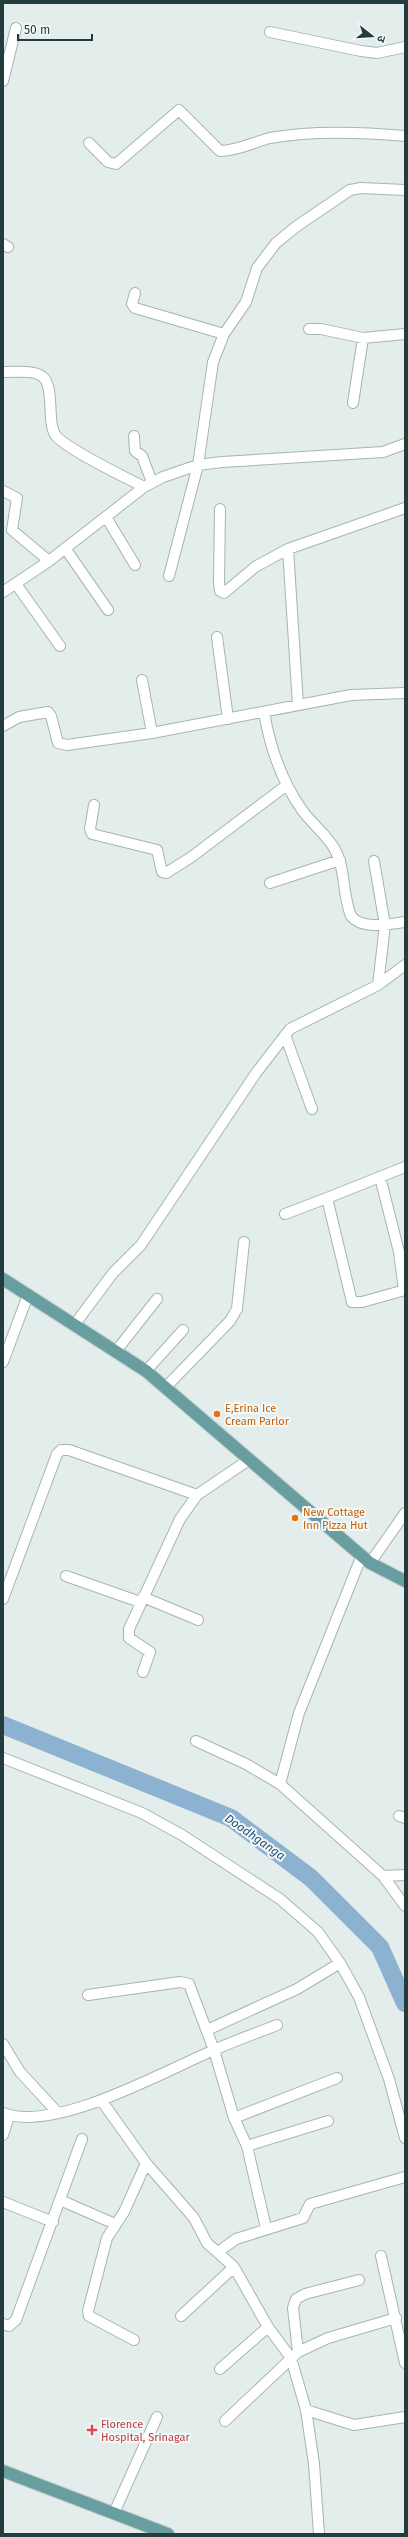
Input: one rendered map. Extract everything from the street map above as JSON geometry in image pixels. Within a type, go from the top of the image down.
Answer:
[{"type":"main road","points":[[3,1279],[146,1371],[250,1459],[316,1518],[366,1559],[405,1581]]},
{"type":"main road","points":[[3,2471],[168,2534]]},
{"type":"street","points":[[3,81],[16,28]]},
{"type":"street","points":[[270,32],[377,53],[405,47]]},
{"type":"street","points":[[89,143],[108,162],[116,164],[179,110],[220,151],[270,138],[297,135],[375,133],[405,136]]},
{"type":"street","points":[[169,576],[198,465],[213,362],[224,334],[240,313],[257,268],[266,255],[296,226],[355,188],[405,190]]},
{"type":"street","points":[[135,293],[132,304],[135,308],[224,334]]},
{"type":"street","points":[[309,329],[321,329],[363,338],[405,334]]},
{"type":"street","points":[[352,403],[363,338]]},
{"type":"street","points":[[3,372],[32,372],[46,378],[50,388],[52,427],[54,435],[67,444],[148,484]]},
{"type":"street","points":[[134,436],[135,451],[142,456],[148,484]]},
{"type":"street","points":[[3,592],[49,561],[148,484],[198,465],[383,452],[405,444]]},
{"type":"street","points":[[3,491],[17,498],[12,530],[49,561]]},
{"type":"street","points":[[220,508],[219,582],[221,593],[228,592],[255,567],[288,549],[405,508]]},
{"type":"street","points":[[106,517],[135,565]]},
{"type":"street","points":[[65,548],[108,610]]},
{"type":"street","points":[[288,549],[298,704]]},
{"type":"street","points":[[16,584],[60,646]]},
{"type":"street","points":[[217,637],[228,719]]},
{"type":"street","points":[[142,680],[152,733]]},
{"type":"street","points":[[3,726],[19,717],[45,712],[51,716],[60,744],[152,733],[351,695],[405,693]]},
{"type":"street","points":[[264,712],[273,756],[287,785],[306,815],[328,840],[340,860],[351,916],[362,923],[385,925],[405,922]]},
{"type":"street","points":[[94,805],[90,829],[92,834],[157,850],[162,872],[166,873],[190,858],[287,785]]},
{"type":"street","points":[[270,883],[340,860]]},
{"type":"street","points":[[374,861],[385,925],[378,985]]},
{"type":"street","points":[[75,1324],[112,1273],[145,1240],[256,1073],[285,1035],[302,1022],[378,985],[405,965]]},
{"type":"street","points":[[285,1035],[312,1109]]},
{"type":"street","points":[[286,1214],[405,1167]]},
{"type":"street","points":[[327,1198],[352,1302],[362,1302],[404,1290],[402,1252],[380,1177]]},
{"type":"street","points":[[165,1388],[230,1321],[237,1309],[244,1242]]},
{"type":"street","points":[[3,1362],[28,1295]]},
{"type":"street","points":[[116,1351],[157,1299]]},
{"type":"street","points":[[146,1371],[183,1330]]},
{"type":"street","points":[[3,1599],[57,1454],[61,1450],[69,1450],[197,1494]]},
{"type":"street","points":[[143,1672],[150,1652],[129,1638],[128,1634],[141,1599],[180,1520],[197,1494],[250,1459]]},
{"type":"street","points":[[280,1784],[299,1713],[366,1559],[405,1513]]},
{"type":"street","points":[[66,1576],[141,1599],[198,1620]]},
{"type":"street","points":[[196,1741],[246,1764],[280,1784],[383,1876],[405,1906]]},
{"type":"street","points":[[3,1758],[142,1813],[182,1836],[280,1899],[318,1932],[340,1963],[359,1997],[389,2078],[405,2138]]},
{"type":"street","points":[[383,1876],[405,1875]]},
{"type":"street","points":[[206,2030],[297,1989],[340,1963]]},
{"type":"street","points":[[88,1995],[185,1982],[189,1984],[214,2050],[234,2118],[247,2146],[266,2228]]},
{"type":"street","points":[[3,2134],[6,2115],[29,2118],[58,2113],[101,2100],[214,2050],[277,2025]]},
{"type":"street","points":[[3,2044],[20,2072],[58,2113]]},
{"type":"street","points":[[234,2118],[337,2078]]},
{"type":"street","points":[[101,2100],[146,2163],[194,2218],[207,2243],[234,2267],[268,2327],[294,2355]]},
{"type":"street","points":[[247,2146],[328,2122]]},
{"type":"street","points":[[3,2324],[9,2326],[16,2320],[82,2139]]},
{"type":"street","points":[[134,2340],[88,2314],[107,2238],[124,2212],[146,2163]]},
{"type":"street","points":[[218,2252],[232,2241],[266,2228],[303,2218],[310,2204],[405,2177]]},
{"type":"street","points":[[60,2200],[115,2224]]},
{"type":"street","points":[[3,2202],[53,2222]]},
{"type":"street","points":[[381,2256],[405,2363]]},
{"type":"street","points":[[181,2316],[234,2267]]},
{"type":"street","points":[[319,2534],[314,2464],[306,2410],[294,2355],[293,2308],[296,2299],[305,2294],[359,2280]]},
{"type":"street","points":[[225,2421],[294,2355],[328,2338],[396,2318]]},
{"type":"street","points":[[220,2369],[268,2327]]},
{"type":"street","points":[[306,2410],[354,2425],[405,2417]]},
{"type":"street","points":[[114,2513],[157,2417]]},
{"type":"waterway","name":"Doodhganga","points":[[3,1725],[231,1818],[311,1878],[380,1947],[405,2003]]},
{"type":"place","name":"E,Erina Ice Cream Parlor","points":[[217,1414]]},
{"type":"place","name":"New Cottage Inn Pizza Hut","points":[[295,1518]]},
{"type":"place","name":"Florence Hospital, Srinagar","points":[[92,2430]]}]
